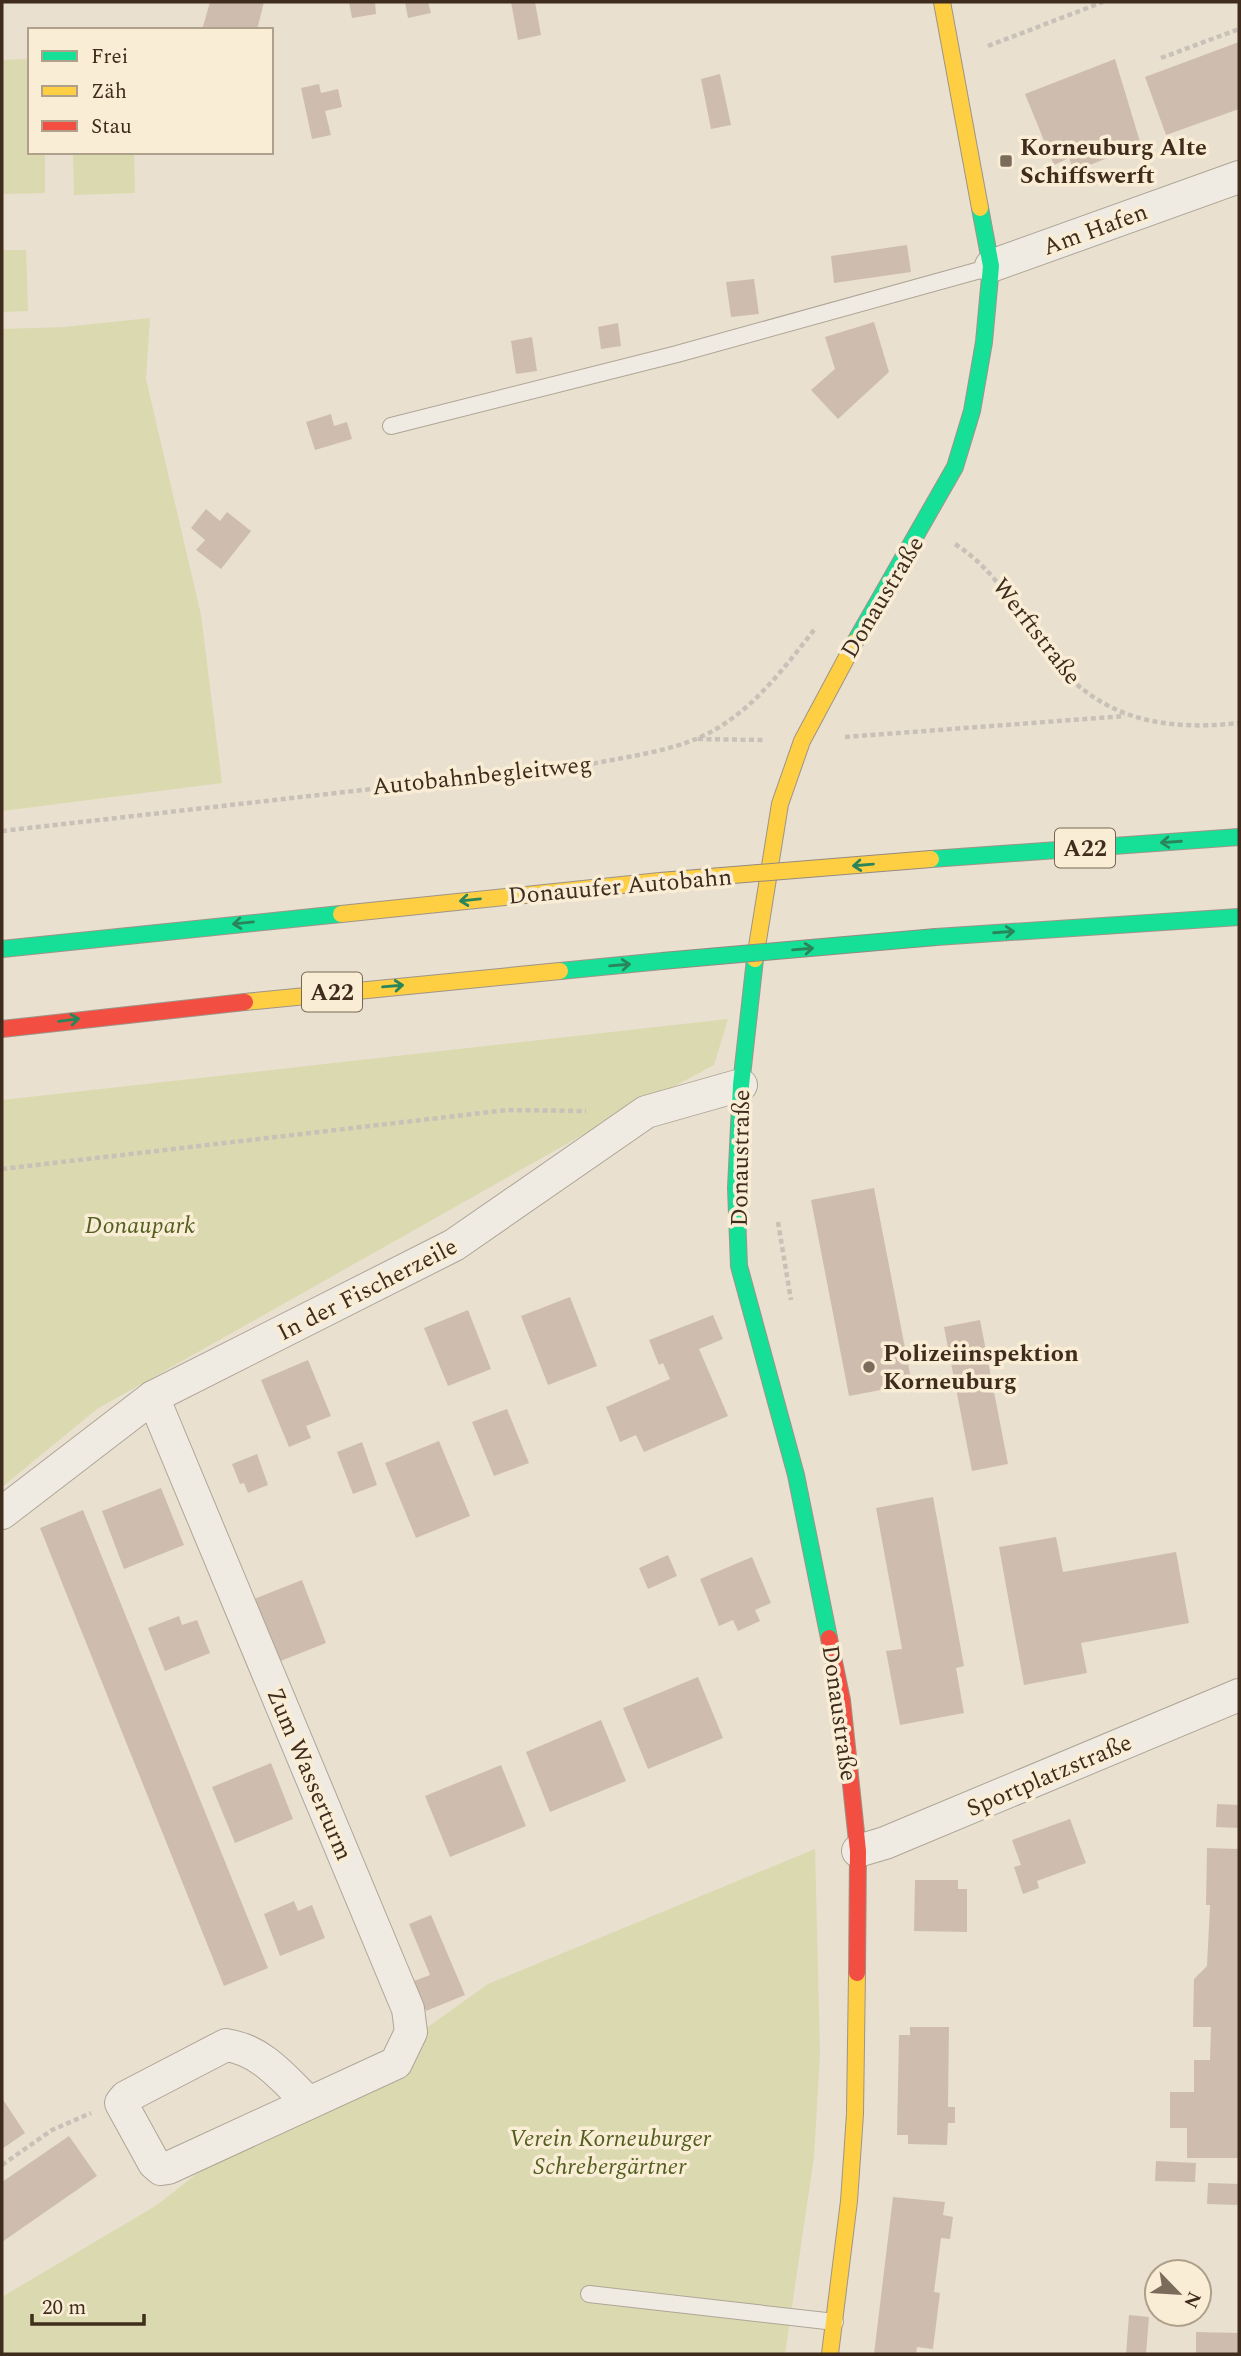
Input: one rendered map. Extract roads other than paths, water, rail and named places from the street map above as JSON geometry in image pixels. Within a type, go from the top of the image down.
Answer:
[{"type":"main road","name":"Donaustraße","points":[[830,2354],[855,2114],[858,1851],[842,1700],[796,1475],[739,1266],[736,1188],[741,1085],[758,930],[780,804],[802,741],[832,680],[925,525],[955,467],[972,411],[984,342],[991,267],[955,59],[942,2]]},
{"type":"main road","name":"Donauufer Autobahn","points":[[2,949],[660,881],[1239,837]]},
{"type":"main road","name":"A22","points":[[2,1029],[327,993],[662,961],[936,937],[1239,917]]},
{"type":"street","name":"Am Hafen","points":[[991,267],[1239,177]]},
{"type":"street","name":"In der Fischerzeile","points":[[2,1513],[153,1397],[454,1245],[646,1112],[741,1085]]},
{"type":"street","name":"Zum Wasserturm","points":[[153,1397],[408,2009],[411,2032],[396,2063],[309,2103],[161,2169],[153,2163],[121,2103],[126,2097],[226,2045],[243,2047],[258,2055],[309,2103]]},
{"type":"street","name":"Sportplatzstraße","points":[[858,1851],[885,1843],[1239,1695]]},
{"type":"lane","points":[[391,426],[677,354],[991,267]]},
{"type":"lane","points":[[589,2294],[835,2322]]},
{"type":"place","name":"Korneuburg Alte Schiffswerft","points":[[1006,161]]},
{"type":"place","name":"Polizeiinspektion Korneuburg","points":[[869,1367]]},
{"type":"park label","name":"Donaupark","points":[[140,1225]]},
{"type":"park label","name":"Verein Korneuburger Schrebergärtner","points":[[610,2152]]}]
